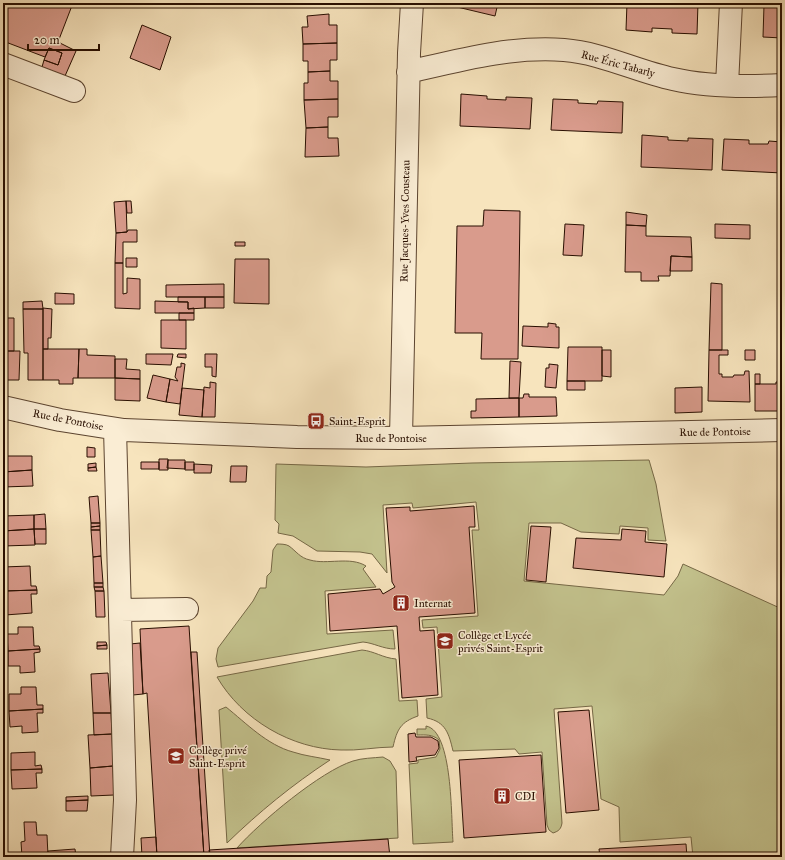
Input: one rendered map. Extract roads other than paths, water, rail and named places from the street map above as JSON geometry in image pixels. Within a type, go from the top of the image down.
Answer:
[{"type":"street","name":"Rue Jacques-Yves Cousteau","points":[[401,438],[408,72],[412,3]]},
{"type":"street","points":[[728,85],[731,3]]},
{"type":"street","name":"Rue Éric Tabarly","points":[[408,72],[501,52],[545,49],[587,54],[672,79],[695,83],[728,85],[782,85]]},
{"type":"street","points":[[3,64],[74,91]]},
{"type":"street","name":"Rue de Pontoise","points":[[3,407],[60,420],[115,429],[238,436],[401,438],[782,430]]},
{"type":"street","points":[[115,429],[125,800],[122,857]]},
{"type":"street","points":[[120,610],[187,609]]},
{"type":"place","name":"Saint-Esprit","points":[[316,421]]},
{"type":"place","name":"Internat","points":[[401,603]]},
{"type":"place","name":"Collège et Lycée privés Saint-Esprit","points":[[445,641]]},
{"type":"place","name":"Collège privé Saint-Esprit","points":[[176,756]]},
{"type":"place","name":"CDI","points":[[502,796]]}]
